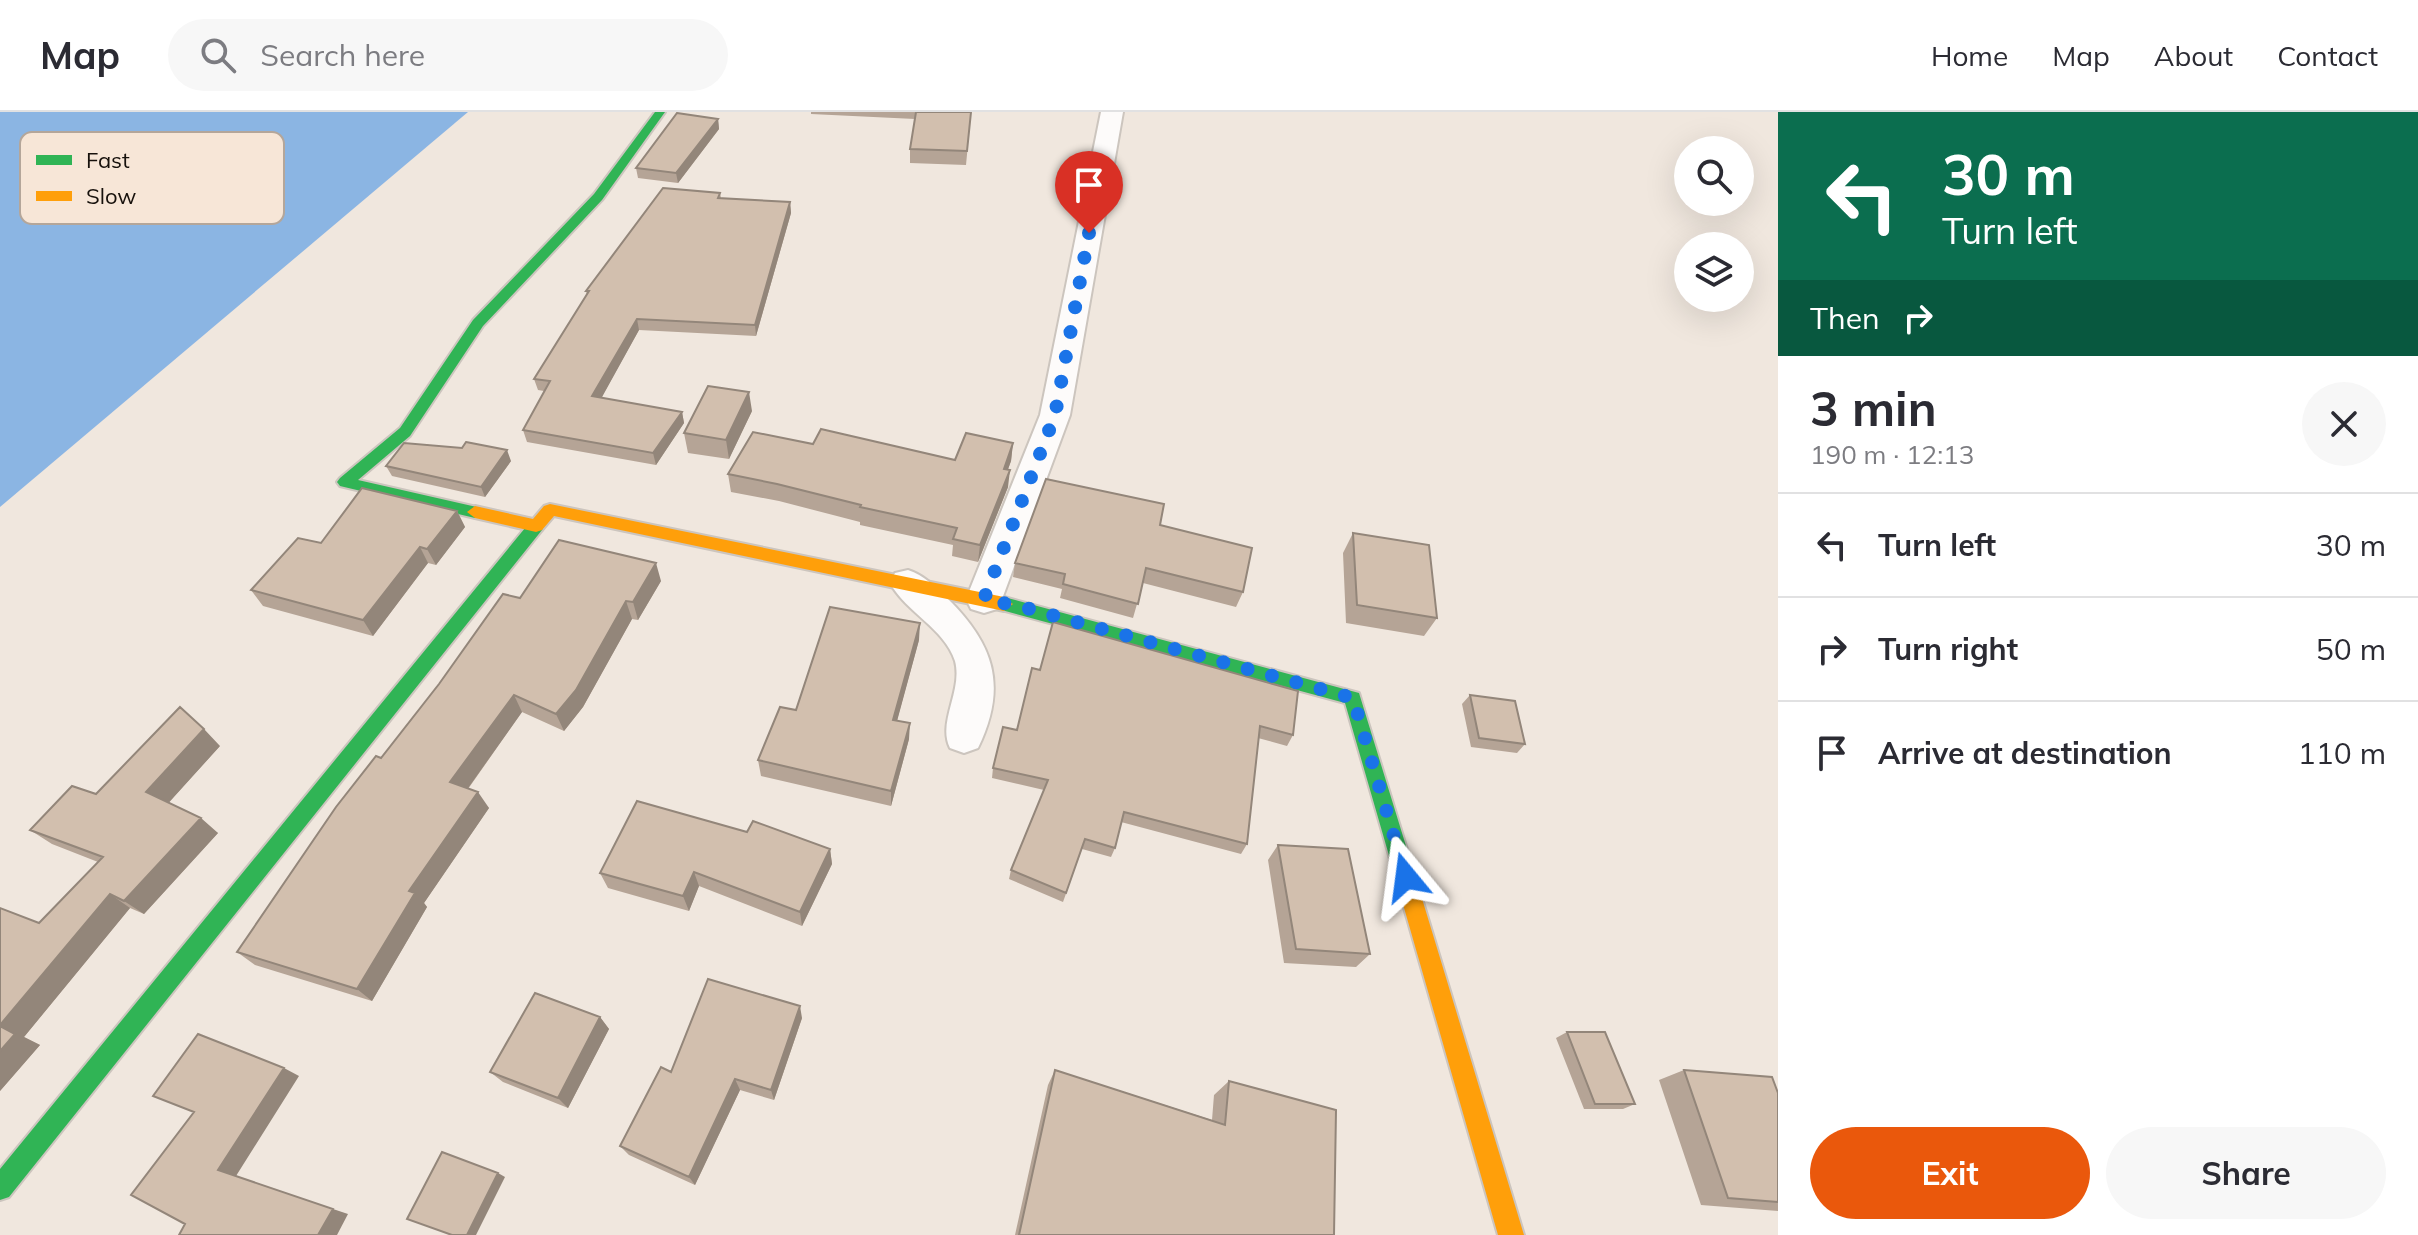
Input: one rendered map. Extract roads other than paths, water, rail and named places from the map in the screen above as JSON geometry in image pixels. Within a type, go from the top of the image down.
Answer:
[{"type":"street","points":[[536,526],[345,482],[405,432],[478,323],[598,197],[660,112]]},
{"type":"street","points":[[984,599],[1055,415],[1112,112]]},
{"type":"street","points":[[0,1188],[550,510],[1026,608],[1353,698],[1511,1235]]},
{"type":"street","points":[[908,583],[964,643],[976,665],[973,699],[964,736]]},
{"type":"water","points":[[0,112],[468,112],[0,507]]}]
